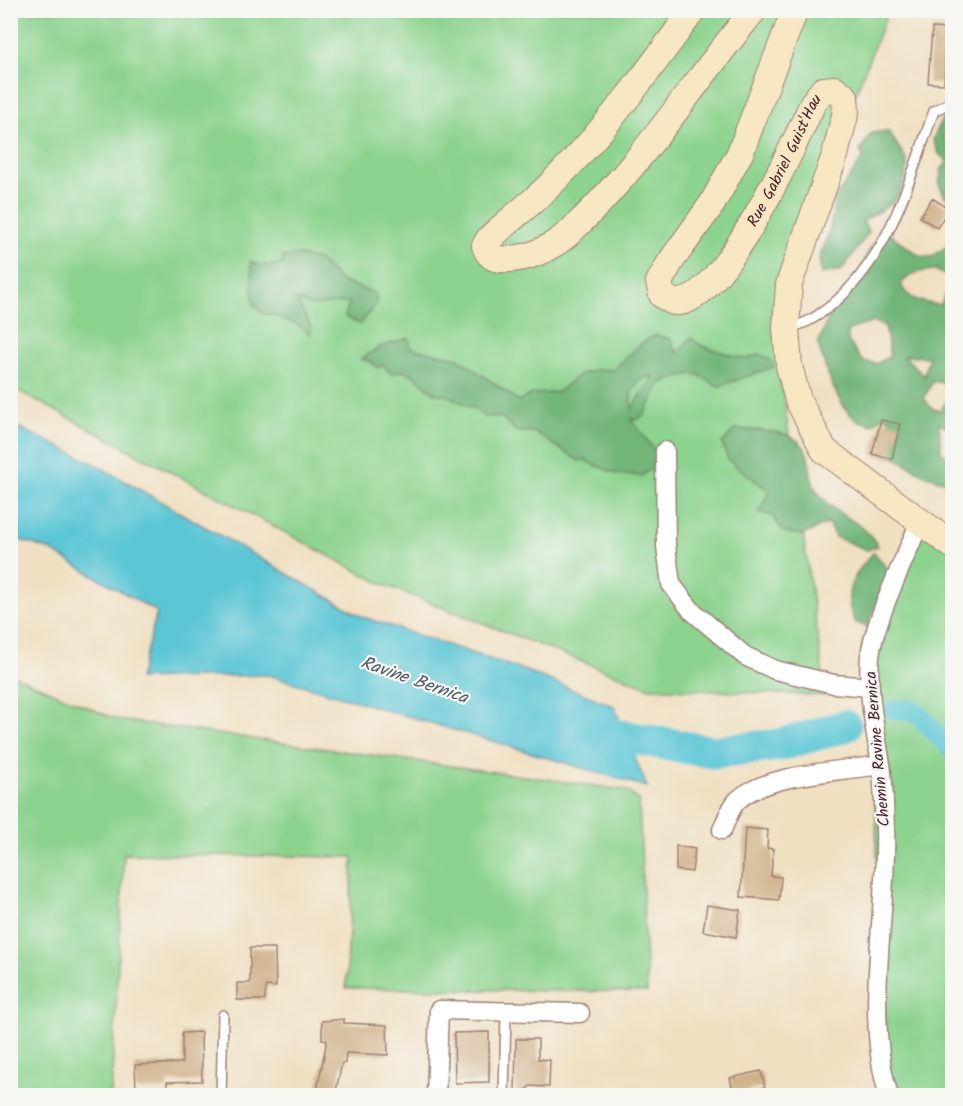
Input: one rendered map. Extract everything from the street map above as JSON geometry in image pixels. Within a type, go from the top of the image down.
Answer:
[{"type":"main road","points":[[693,10],[634,88],[585,147],[552,183],[489,239],[485,246],[488,253],[497,260],[517,259],[544,250],[570,232],[647,148],[754,10]]},
{"type":"main road","name":"Rue Gabriel Guist'Hau","points":[[795,10],[740,153],[712,204],[670,261],[660,282],[662,295],[673,302],[686,300],[706,287],[735,252],[758,215],[813,103],[823,90],[835,89],[845,97],[846,111],[835,155],[789,284],[786,328],[789,366],[798,400],[824,450],[921,519],[952,522]]},
{"type":"main road","points":[[921,519],[952,545]]},
{"type":"street","points":[[665,451],[666,546],[672,584],[692,610],[745,656],[775,670],[834,684],[870,687]]},
{"type":"street","name":"Chemin Ravine Bernica","points":[[889,1095],[881,1049],[878,995],[880,932],[885,897],[885,829],[881,765],[870,687],[873,642],[921,519]]},
{"type":"street","points":[[722,830],[735,802],[753,788],[776,781],[881,765]]},
{"type":"street","points":[[436,1095],[439,1010],[580,1013]]},
{"type":"lane","points":[[786,328],[798,326],[819,315],[844,294],[870,263],[887,237],[934,111],[951,102]]},
{"type":"lane","points":[[504,1095],[506,1013]]},
{"type":"lane","points":[[221,1095],[223,1015]]},
{"type":"green space","points":[[10,11],[888,11],[771,309],[826,696],[650,688],[382,584],[11,387]]},
{"type":"green space","points":[[952,97],[952,129],[943,135],[952,153],[952,193],[946,198],[939,185],[942,168],[948,162],[939,154],[933,140]]},
{"type":"green space","points":[[888,131],[907,160],[901,192],[890,204],[863,221],[869,232],[842,270],[821,274],[819,259],[830,229],[835,199],[864,156],[860,152],[871,133]]},
{"type":"green space","points":[[883,229],[920,256],[931,257],[952,243],[952,385],[933,381],[924,398],[931,408],[940,411],[952,394],[952,429],[939,423],[941,451],[952,462],[952,477],[946,482],[927,476],[893,456],[888,442],[890,418],[882,417],[872,425],[855,419],[842,404],[824,363],[818,344],[836,300],[855,286],[867,254]],"holes":[[[935,270],[951,278],[941,305],[912,298],[904,290],[901,284],[908,277],[920,272]],[[874,322],[885,326],[890,356],[877,364],[862,361],[848,341],[848,330]],[[904,356],[929,357],[924,376]]]},
{"type":"green space","points":[[300,255],[318,260],[343,282],[375,293],[377,303],[360,324],[345,317],[349,302],[311,306],[297,300],[312,329],[310,334],[298,325],[263,314],[253,303],[251,261],[258,265],[282,265],[283,257]]},
{"type":"green space","points":[[656,335],[670,339],[677,353],[691,338],[702,346],[745,359],[761,354],[771,360],[774,367],[720,386],[695,374],[680,376],[661,383],[644,415],[637,420],[631,419],[662,460],[641,476],[617,474],[587,462],[586,459],[579,461],[534,432],[517,432],[501,417],[485,417],[475,409],[446,395],[434,393],[412,374],[403,371],[391,374],[382,364],[378,368],[372,362],[361,359],[382,346],[409,338],[411,348],[458,358],[519,401],[532,394],[558,392],[580,374],[600,369],[613,370],[643,342]],"holes":[[[652,375],[651,381],[632,408],[631,397],[634,387],[641,380]]]},
{"type":"green space","points":[[735,429],[778,432],[797,440],[804,447],[812,481],[820,496],[866,531],[878,546],[867,550],[835,537],[828,523],[803,535],[783,532],[772,515],[759,513],[769,491],[728,460],[722,443]]},
{"type":"green space","points":[[923,522],[952,535],[952,1095],[889,1095],[880,932],[870,657]]},
{"type":"green space","points":[[874,552],[890,572],[867,627],[855,622],[849,602],[849,593],[855,576]]},
{"type":"green space","points":[[10,674],[118,720],[625,790],[639,800],[647,992],[346,988],[353,857],[124,854],[111,1095],[11,1095]]},
{"type":"water","points":[[11,424],[93,463],[363,617],[526,671],[614,706],[647,787],[268,675],[139,679],[157,612],[50,550],[11,537]]},
{"type":"building","points":[[932,28],[947,29],[944,84],[928,83]]},
{"type":"building","points":[[932,198],[949,209],[937,228],[920,217]]},
{"type":"building","points":[[881,420],[900,424],[892,459],[872,454]]},
{"type":"building","points":[[745,828],[768,830],[767,848],[773,849],[771,876],[781,877],[779,900],[741,897]]},
{"type":"building","points":[[676,846],[695,849],[692,872],[676,870]]},
{"type":"building","points":[[707,905],[740,910],[736,937],[703,931]]},
{"type":"building","points":[[250,948],[275,948],[276,987],[266,986],[265,1000],[237,1000],[237,983],[250,983]]},
{"type":"building","points":[[344,1019],[344,1023],[387,1025],[388,1055],[346,1053],[335,1095],[316,1095],[327,1040],[322,1039],[322,1021]]},
{"type":"building","points":[[201,1032],[202,1081],[167,1082],[167,1089],[136,1090],[135,1065],[182,1063],[182,1033]]},
{"type":"building","points":[[489,1032],[489,1082],[455,1083],[454,1033]]},
{"type":"building","points":[[516,1039],[538,1039],[538,1059],[550,1060],[549,1087],[530,1086],[521,1095],[515,1095]]},
{"type":"building","points":[[761,1071],[765,1087],[748,1091],[749,1095],[734,1095],[730,1078]]},
{"type":"waterway","points":[[894,710],[914,710],[952,749]]},
{"type":"waterway","name":"Ravine Bernica","points":[[582,729],[712,752],[780,745],[845,726]]}]
